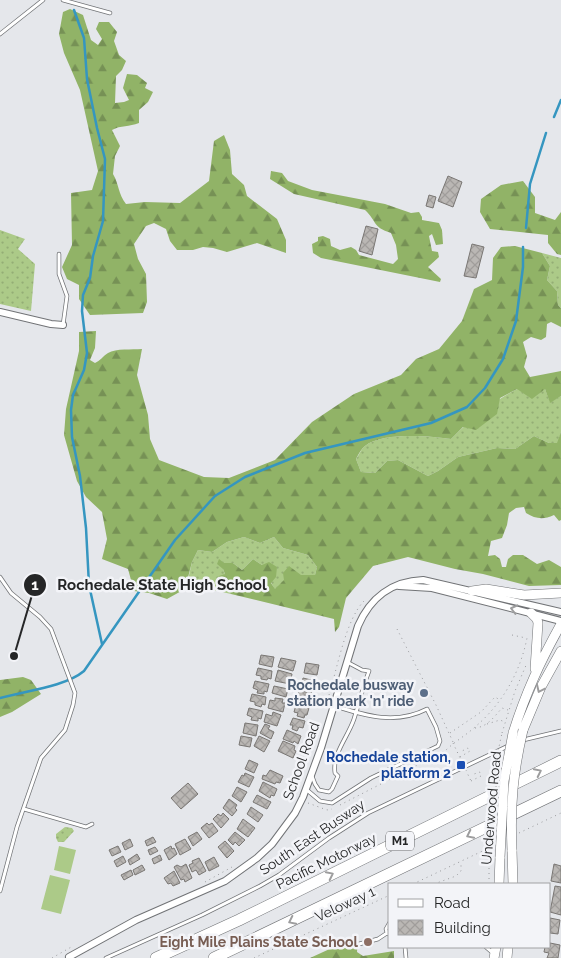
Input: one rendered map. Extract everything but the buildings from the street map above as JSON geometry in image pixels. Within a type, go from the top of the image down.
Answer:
[{"type":"highway","name":"Pacific Motorway","points":[[156,958],[239,920],[561,761]]},
{"type":"highway","name":"M1","points":[[214,958],[561,791]]},
{"type":"main road","points":[[472,591],[486,589],[524,595],[561,594]]},
{"type":"main road","points":[[531,613],[538,619],[535,672]]},
{"type":"main road","name":"Underwood Road","points":[[499,883],[504,781],[513,733],[535,672],[561,622]]},
{"type":"main road","name":"Underwood Road","points":[[513,883],[511,798],[514,770],[524,730],[540,687],[561,651]]},
{"type":"street","points":[[0,312],[63,325]]},
{"type":"street","name":"School Road","points":[[69,956],[136,920],[225,880],[249,864],[272,844],[295,813],[312,776],[330,704],[364,612],[384,592],[408,581],[423,580],[561,612]]},
{"type":"street","points":[[395,587],[432,588],[561,622]]},
{"type":"lane","points":[[0,34],[42,0]]},
{"type":"lane","points":[[64,0],[110,13]]},
{"type":"lane","points":[[60,254],[59,274],[67,296],[63,325]]},
{"type":"lane","points":[[0,577],[11,593],[40,616],[51,629],[69,672],[75,692],[65,730],[41,758],[17,827],[0,891]]},
{"type":"lane","points":[[312,776],[314,784],[319,790],[328,792],[332,790],[338,776],[334,768],[340,749],[350,730],[369,671],[362,670],[346,662]]},
{"type":"lane","points":[[306,790],[320,801],[332,803],[371,778],[438,746],[440,741],[440,736],[427,709],[413,715],[390,719],[356,713],[330,704]]},
{"type":"lane","name":"South East Busway","points":[[106,958],[202,915],[260,886],[368,813],[481,757],[519,741],[561,731]]},
{"type":"lane","points":[[24,809],[86,826],[92,824]]},
{"type":"lane","points":[[359,944],[388,934]]},
{"type":"path","points":[[330,704],[348,630],[356,612],[369,597]]},
{"type":"path","points":[[397,629],[436,705],[471,781],[481,776],[480,772],[474,774]]},
{"type":"path","points":[[512,635],[532,638]]},
{"type":"path","points":[[340,805],[445,751],[474,728],[500,701],[519,666],[527,638]]},
{"type":"path","points":[[489,883],[492,788],[496,762],[505,722],[527,663]]},
{"type":"path","points":[[449,734],[481,712],[495,697],[500,701]]},
{"type":"path","points":[[486,724],[502,708],[509,710]]},
{"type":"path","points":[[474,728],[500,720],[505,722]]},
{"type":"path","points":[[460,757],[470,751],[468,748],[462,751]]},
{"type":"path","points":[[307,802],[331,810]]},
{"type":"path","points":[[515,835],[561,813]]},
{"type":"path","points":[[415,883],[498,844]]},
{"type":"path","points":[[437,883],[456,876],[461,872],[461,863]]},
{"type":"path","points":[[200,884],[236,864]]},
{"type":"path","name":"Veloway 1","points":[[254,958],[388,896]]},
{"type":"path","points":[[52,958],[73,946]]},
{"type":"green space","points":[[70,9],[83,15],[91,40],[98,45],[102,39],[96,29],[99,22],[109,22],[117,32],[114,41],[119,55],[126,61],[122,70],[116,76],[115,103],[129,100],[123,88],[127,74],[137,75],[147,83],[145,88],[153,92],[148,102],[139,110],[139,123],[112,130],[120,146],[115,156],[113,174],[126,204],[145,202],[180,203],[209,181],[214,141],[224,135],[230,150],[232,174],[244,185],[247,196],[277,219],[286,240],[286,253],[257,243],[227,252],[203,247],[193,250],[177,250],[170,241],[166,229],[154,223],[146,226],[134,244],[138,259],[146,274],[147,302],[143,313],[90,315],[79,299],[79,285],[67,279],[62,267],[72,245],[71,193],[92,190],[98,171],[80,90],[64,53],[59,34],[63,12]]},
{"type":"green space","points":[[271,171],[282,173],[288,181],[312,190],[385,204],[411,213],[419,212],[422,220],[439,223],[442,230],[443,244],[436,245],[432,234],[429,236],[432,251],[438,252],[439,257],[428,267],[441,279],[440,282],[321,258],[313,253],[312,244],[318,241],[318,237],[323,236],[330,239],[331,246],[340,250],[351,247],[359,255],[393,264],[398,259],[396,245],[391,233],[378,226],[365,210],[294,194],[270,179]]},
{"type":"green space","points":[[523,181],[535,197],[535,213],[555,220],[561,212],[561,255],[557,254],[548,243],[548,235],[490,229],[480,212],[481,199],[501,185]]},
{"type":"green space","points":[[0,230],[25,239],[18,249],[35,264],[31,311],[0,304]]},
{"type":"green space","points":[[515,246],[542,253],[550,266],[547,280],[557,291],[558,305],[561,308],[561,327],[551,322],[547,324],[546,337],[541,340],[531,337],[523,342],[527,356],[524,367],[530,377],[561,371],[561,396],[550,403],[545,389],[532,399],[517,389],[500,398],[497,414],[476,430],[463,427],[451,439],[406,436],[383,439],[365,446],[356,459],[361,472],[375,473],[387,461],[398,460],[428,476],[458,457],[497,448],[515,449],[534,436],[549,443],[557,443],[561,432],[561,520],[559,521],[554,515],[546,518],[536,518],[526,513],[524,507],[516,508],[509,513],[502,538],[491,541],[488,556],[495,555],[500,559],[502,567],[506,567],[508,559],[513,555],[523,555],[537,564],[549,560],[561,567],[561,585],[529,586],[408,557],[373,566],[346,598],[339,627],[335,632],[334,619],[231,594],[218,584],[219,576],[225,574],[223,569],[217,564],[219,559],[224,563],[233,563],[242,570],[253,559],[262,565],[269,562],[277,567],[276,577],[271,583],[275,589],[284,580],[283,573],[289,566],[301,575],[315,575],[317,567],[308,555],[283,548],[274,537],[260,543],[244,537],[227,542],[212,552],[198,550],[192,562],[185,589],[167,599],[149,593],[134,591],[128,569],[102,559],[107,539],[102,512],[86,497],[77,481],[64,435],[66,409],[79,351],[79,332],[96,331],[95,348],[90,360],[95,363],[111,351],[142,349],[137,375],[148,415],[150,439],[159,460],[204,477],[229,478],[275,460],[312,422],[354,394],[401,375],[416,359],[439,349],[462,321],[474,289],[492,280],[493,258],[501,247]]},
{"type":"green space","points":[[542,253],[561,258],[561,308],[558,305],[557,291],[547,280],[550,266]]},
{"type":"green space","points":[[517,389],[545,389],[550,402],[561,396],[561,432],[558,443],[549,443],[534,436],[515,449],[497,448],[458,457],[428,476],[398,460],[387,461],[375,473],[361,472],[356,459],[364,447],[373,442],[407,436],[451,439],[482,412]]},
{"type":"green space","points":[[244,537],[260,543],[274,537],[283,548],[308,555],[317,567],[315,575],[293,577],[275,590],[262,565],[253,559],[242,570],[233,563],[224,563],[223,569],[225,574],[218,584],[231,594],[187,584],[192,562],[198,550],[212,552],[227,542]]},
{"type":"green space","points":[[23,677],[31,680],[41,694],[12,712],[0,717],[0,680]]},
{"type":"green space","points":[[65,827],[72,828],[74,831],[64,842],[58,842],[56,834]]},
{"type":"green space","points":[[59,846],[76,850],[70,874],[54,870]]},
{"type":"green space","points":[[50,875],[70,880],[61,914],[41,909]]},
{"type":"green space","points":[[358,936],[357,952],[363,956],[394,951],[394,958],[310,958]]},
{"type":"waterway","points":[[74,10],[84,38],[87,79],[105,159],[103,221],[93,256],[90,278],[83,295],[82,311],[87,353],[84,370],[73,395],[71,410],[72,437],[80,476],[86,528],[89,585],[102,644]]},
{"type":"waterway","points":[[554,117],[561,100]]},
{"type":"waterway","points":[[526,228],[530,184],[546,133]]},
{"type":"waterway","points":[[0,698],[55,685],[84,671],[175,540],[215,496],[245,477],[305,453],[431,423],[467,407],[485,388],[503,359],[516,321],[523,267],[523,247]]},
{"type":"place","name":"Rochedale State High School","points":[[14,656]]},
{"type":"place","name":"Rochedale busway station park 'n' ride","points":[[424,693]]},
{"type":"place","name":"Rochedale station, platform 2","points":[[461,765]]},
{"type":"place","name":"Eight Mile Plains State School","points":[[368,942]]}]
